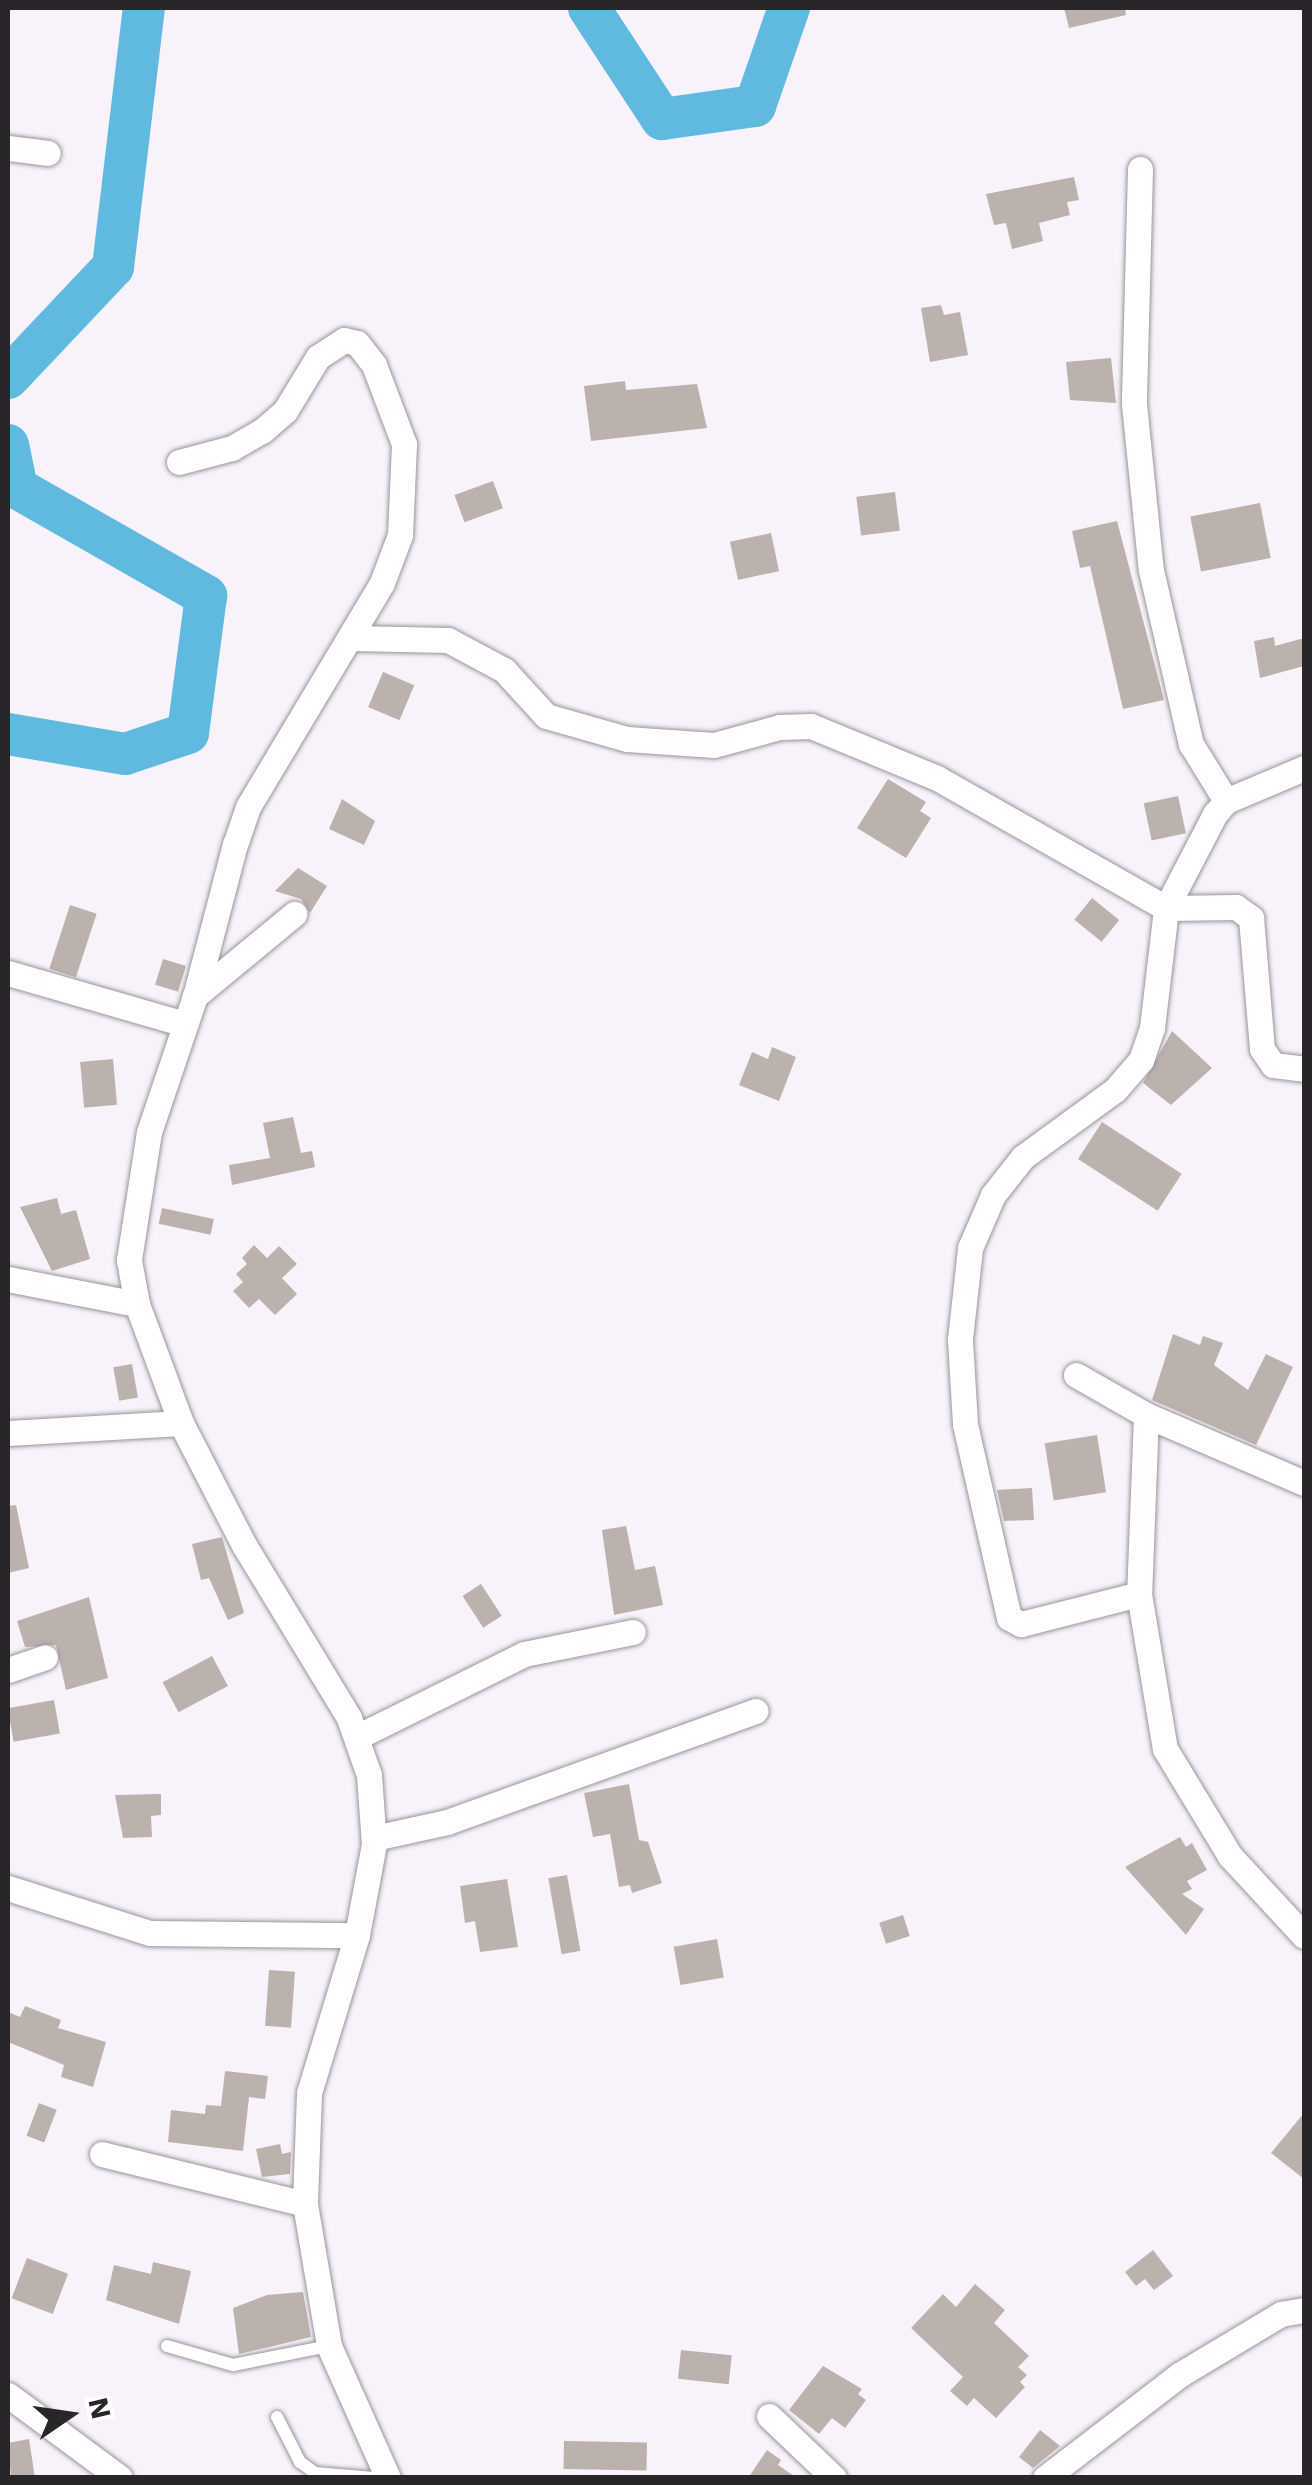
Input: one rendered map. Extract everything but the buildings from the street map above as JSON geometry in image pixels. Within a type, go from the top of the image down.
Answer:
[{"type":"street","points":[[8,148],[48,153]]},
{"type":"street","points":[[1140,169],[1134,404],[1151,570],[1190,744],[1226,800]]},
{"type":"street","points":[[179,462],[232,448],[262,431],[285,411],[318,357],[344,340],[357,344],[396,416],[407,484],[400,535],[353,638],[248,807],[215,904],[195,996],[136,1196],[129,1260],[137,1304],[181,1423],[358,1737],[374,1838],[358,1935],[308,2093],[305,2204],[329,2346],[388,2478]]},
{"type":"street","points":[[353,638],[448,640],[504,670],[546,716],[627,739],[714,745],[780,726],[811,726],[937,778],[1166,908],[1236,907],[1251,918],[1262,1050],[1273,1064],[1304,1070]]},
{"type":"street","points":[[1138,1594],[1021,1624],[1010,1618],[964,1424],[960,1339],[970,1248],[992,1196],[1023,1157],[1115,1090],[1140,1060],[1152,1028],[1166,908],[1226,800],[1304,768]]},
{"type":"street","points":[[195,996],[294,914]]},
{"type":"street","points":[[8,973],[185,1024]]},
{"type":"street","points":[[8,1279],[137,1304]]},
{"type":"street","points":[[1076,1375],[1146,1415],[1304,1483]]},
{"type":"street","points":[[1146,1415],[1138,1594],[1165,1749],[1230,1856],[1304,1936]]},
{"type":"street","points":[[8,1434],[181,1423]]},
{"type":"street","points":[[358,1737],[524,1654],[634,1632]]},
{"type":"street","points":[[8,1670],[44,1657]]},
{"type":"street","points":[[374,1838],[447,1822],[756,1712]]},
{"type":"street","points":[[12,1882],[150,1933],[358,1935]]},
{"type":"street","points":[[102,2154],[305,2204]]},
{"type":"street","points":[[1046,2478],[1179,2375],[1281,2314],[1304,2310]]},
{"type":"street","points":[[8,2396],[120,2478]]},
{"type":"street","points":[[769,2416],[834,2478]]},
{"type":"lane","points":[[167,2346],[233,2365],[329,2346]]},
{"type":"lane","points":[[277,2417],[300,2462],[315,2474],[374,2478]]},
{"type":"waterway","points":[[8,378],[113,267],[144,8]]},
{"type":"waterway","points":[[589,8],[662,119],[755,106],[789,8]]},
{"type":"waterway","points":[[8,445],[17,488],[206,596],[188,733],[125,754],[8,734]]}]
